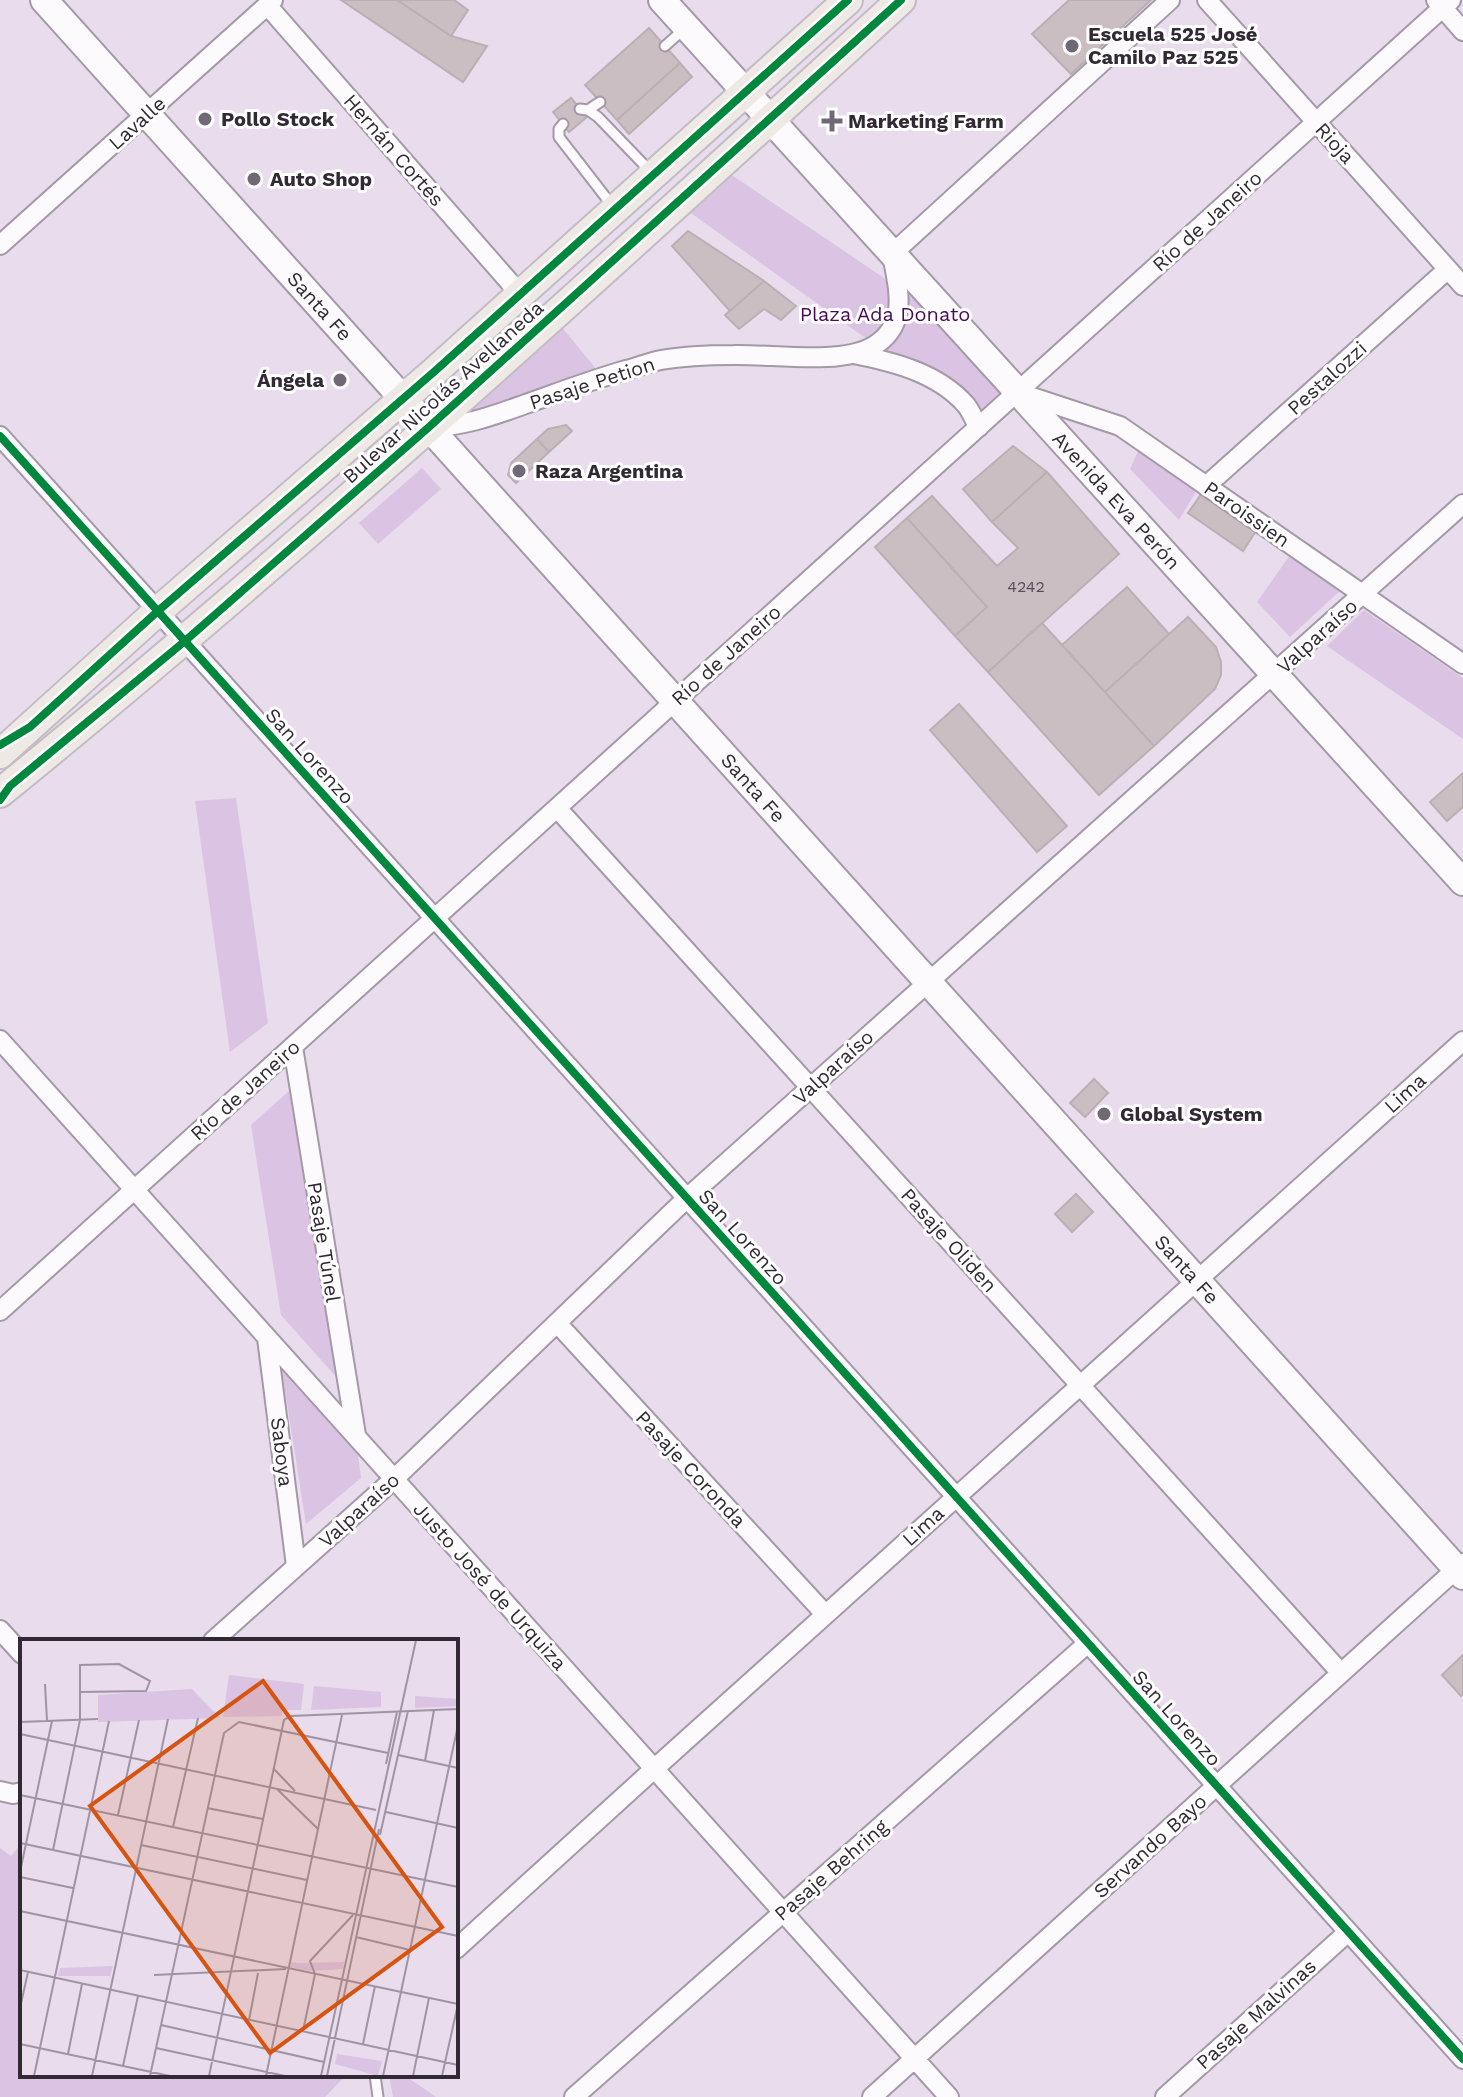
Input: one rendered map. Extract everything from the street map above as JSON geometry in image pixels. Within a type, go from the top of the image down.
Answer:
[{"type":"main road","name":"Santa Fe","points":[[44,0],[1461,1569]]},
{"type":"main road","name":"Avenida Eva Perón","points":[[662,0],[1463,882]]},
{"type":"main road","name":"Bulevar Nicolás Avellaneda","points":[[30,727],[848,0]]},
{"type":"main road","name":"Bulevar Nicolás Avellaneda","points":[[3,793],[185,641],[429,427],[901,0]]},
{"type":"main road","points":[[0,754],[30,727]]},
{"type":"street","points":[[892,254],[1170,0]]},
{"type":"street","name":"Rioja","points":[[1207,0],[1463,286]]},
{"type":"street","name":"Lavalle","points":[[0,245],[270,3]]},
{"type":"street","name":"Hernán Cortés","points":[[270,3],[520,294]]},
{"type":"street","points":[[1443,3],[1463,31]]},
{"type":"street","name":"Río de Janeiro","points":[[0,1311],[1316,122],[1443,3]]},
{"type":"street","name":"Pasaje Petion","points":[[429,427],[450,427],[491,416],[661,360],[732,355],[835,357],[854,354],[872,347],[883,338],[900,311],[892,254]]},
{"type":"street","name":"Pestalozzi","points":[[1206,486],[1448,269]]},
{"type":"street","name":"Pasaje Petion","points":[[854,354],[896,362],[940,384],[966,406],[979,427]]},
{"type":"street","name":"Paroissien","points":[[1017,392],[1120,426],[1463,664]]},
{"type":"street","name":"San Lorenzo","points":[[0,436],[1463,2059]]},
{"type":"street","name":"Valparaíso","points":[[215,1639],[394,1479],[687,1198],[1463,504]]},
{"type":"street","name":"Bulevar Nicolás Avellaneda","points":[[0,745],[30,727]]},
{"type":"street","name":"Pasaje Oliden","points":[[557,808],[1341,1673]]},
{"type":"street","name":"Justo José de Urquiza","points":[[0,1040],[949,2097]]},
{"type":"street","name":"Lima","points":[[458,1947],[1463,1041]]},
{"type":"street","name":"Pasaje Túnel","points":[[293,1047],[356,1437]]},
{"type":"street","name":"Pasaje Coronda","points":[[557,1323],[825,1614]]},
{"type":"street","name":"Saboya","points":[[267,1338],[296,1566]]},
{"type":"street","name":"Servando Bayo","points":[[872,2097],[1341,1673],[1461,1569]]},
{"type":"street","points":[[0,1630],[20,1652]]},
{"type":"street","name":"Pasaje Behring","points":[[574,2097],[1088,1643]]},
{"type":"street","name":"Pasaje Malvinas","points":[[1165,2097],[1348,1932]]},
{"type":"lane","points":[[665,46],[687,27]]},
{"type":"lane","points":[[600,102],[584,110],[598,117],[654,174]]},
{"type":"lane","points":[[563,124],[559,137],[614,209]]},
{"type":"lane","points":[[375,2077],[378,2097]]},
{"type":"green space","name":"Plaza Ada Donato","points":[[723,169],[918,301],[1005,390],[1000,402],[979,416],[681,206]]},
{"type":"green space","points":[[560,325],[597,370],[456,418]]},
{"type":"green space","points":[[1139,449],[1197,490],[1179,520],[1130,469]]},
{"type":"green space","points":[[422,468],[441,489],[378,544],[359,523]]},
{"type":"green space","points":[[1290,555],[1341,590],[1290,637],[1257,602]]},
{"type":"green space","points":[[1364,610],[1463,678],[1463,739],[1327,646]]},
{"type":"green space","points":[[236,798],[268,1023],[230,1052],[195,801]]},
{"type":"green space","points":[[289,1091],[338,1379],[281,1315],[251,1125]]},
{"type":"green space","points":[[281,1365],[358,1455],[361,1478],[306,1524]]},
{"type":"green space","points":[[20,1845],[20,2077],[344,2077],[325,2097],[0,2097],[0,1848],[11,1856]]},
{"type":"green space","points":[[389,2077],[407,2077],[436,2097],[393,2097]]},
{"type":"building","points":[[341,0],[397,0],[451,36],[487,46],[463,82]]},
{"type":"building","points":[[397,0],[454,0],[468,10],[451,36]]},
{"type":"building","name":"Escuela 525 José Camilo Paz 525","points":[[1069,0],[1151,0],[1071,74],[1032,34]]},
{"type":"building","points":[[649,28],[680,63],[617,120],[585,85]]},
{"type":"building","points":[[680,63],[692,77],[629,134],[617,120]]},
{"type":"building","points":[[571,98],[587,117],[569,132],[553,112]]},
{"type":"building","points":[[688,231],[764,281],[730,311],[672,246]]},
{"type":"building","points":[[764,281],[796,306],[781,320],[764,309],[739,329],[725,315]]},
{"type":"building","points":[[566,425],[572,431],[549,452],[537,439],[548,429]]},
{"type":"building","points":[[537,439],[549,452],[516,483],[508,475],[511,463]]},
{"type":"building","points":[[1013,446],[1047,472],[992,522],[963,489]]},
{"type":"building","points":[[1047,472],[1119,554],[988,672],[955,636],[987,607],[907,518],[932,496],[997,566],[1018,548],[992,522]]},
{"type":"building","points":[[1202,493],[1256,531],[1243,551],[1188,513]]},
{"type":"building","points":[[907,518],[987,607],[955,636],[875,547]]},
{"type":"building","points":[[1127,587],[1169,634],[1105,692],[1062,645]]},
{"type":"building","points":[[1188,617],[1216,647],[1221,675],[1215,689],[1154,746],[1105,692]]},
{"type":"building","points":[[1042,623],[1154,746],[1099,795],[988,672]]},
{"type":"building","points":[[959,704],[1067,826],[1037,852],[930,730]]},
{"type":"building","points":[[1463,773],[1463,807],[1447,821],[1430,802]]},
{"type":"building","points":[[1094,1079],[1108,1093],[1085,1117],[1070,1103]]},
{"type":"building","points":[[1076,1194],[1093,1212],[1072,1232],[1055,1214]]},
{"type":"building","points":[[1463,1655],[1463,1694],[1461,1696],[1442,1675]]},
{"type":"cycle path","points":[[0,745],[30,727],[158,611],[435,371],[848,0]]},
{"type":"cycle path","points":[[0,800],[10,786],[185,641],[429,427],[901,0]]},
{"type":"cycle path","points":[[0,436],[1463,2059]]},
{"type":"place","name":"Escuela 525 José Camilo Paz 525","points":[[1072,46]]},
{"type":"place","name":"Pollo Stock","points":[[205,119]]},
{"type":"place","name":"Marketing Farm","points":[[832,121]]},
{"type":"place","name":"Auto Shop","points":[[254,179]]},
{"type":"place","name":"Ángela","points":[[340,380]]},
{"type":"place","name":"Raza Argentina","points":[[519,471]]},
{"type":"place","name":"Global System","points":[[1104,1114]]}]
